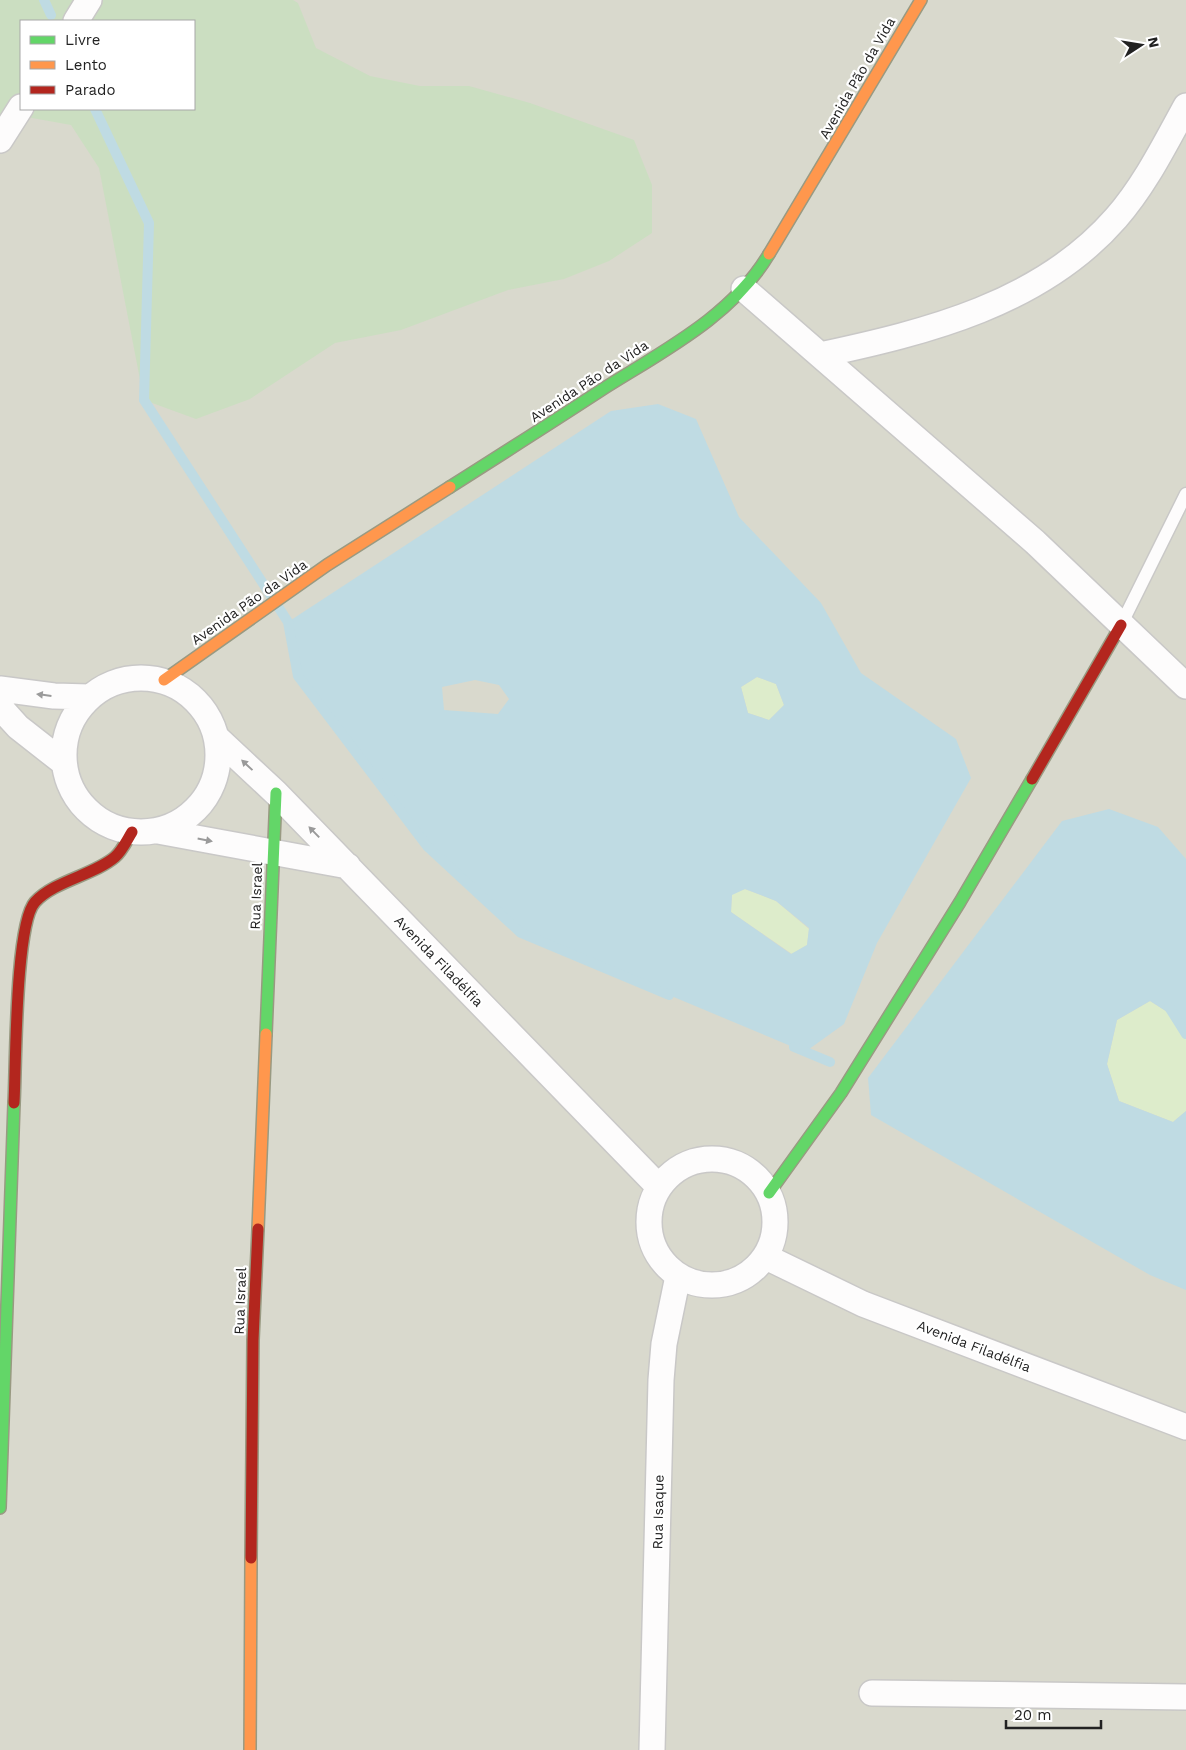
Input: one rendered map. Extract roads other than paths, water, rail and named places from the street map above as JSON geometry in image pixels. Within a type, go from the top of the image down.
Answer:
[{"type":"street","points":[[77,20],[89,0]]},
{"type":"street","name":"Avenida Pão da Vida","points":[[164,680],[327,566],[670,347],[715,315],[744,289],[796,212],[921,0]]},
{"type":"street","points":[[820,355],[888,340],[958,319],[1018,294],[1071,260],[1116,218],[1147,175],[1186,106]]},
{"type":"street","points":[[0,140],[20,108]]},
{"type":"street","points":[[744,289],[1034,542],[1186,686]]},
{"type":"street","points":[[770,1193],[841,1093],[955,910],[1121,625]]},
{"type":"street","points":[[158,831],[180,822],[199,806],[212,786],[218,762],[217,738],[206,712],[188,693],[164,680],[138,677],[112,682],[89,697],[74,716],[65,739],[64,763],[71,788],[87,810],[108,825],[132,832],[158,831],[348,866]]},
{"type":"street","points":[[0,689],[54,696],[89,697]]},
{"type":"street","points":[[0,707],[18,727],[64,763]]},
{"type":"street","name":"Avenida Filadélfia","points":[[217,738],[276,793],[348,866],[658,1188]]},
{"type":"street","name":"Rua Israel","points":[[250,1750],[253,1340],[272,852],[276,793]]},
{"type":"street","points":[[0,1508],[19,975],[27,921],[34,903],[55,888],[116,857],[132,832]]},
{"type":"street","points":[[716,1158],[737,1163],[756,1176],[770,1193],[776,1215],[774,1237],[766,1257],[748,1276],[726,1285],[701,1286],[678,1276],[660,1259],[650,1236],[650,1211],[658,1188],[674,1171],[694,1161],[716,1158]]},
{"type":"street","name":"Avenida Filadélfia","points":[[766,1257],[863,1304],[1186,1427]]},
{"type":"street","name":"Rua Isaque","points":[[652,1750],[661,1380],[664,1344],[678,1276]]},
{"type":"street","points":[[872,1693],[1186,1697]]},
{"type":"lane","points":[[1121,625],[1186,494]]},
{"type":"water","points":[[658,404],[696,419],[739,517],[821,603],[861,673],[956,739],[971,778],[877,943],[844,1024],[805,1052],[521,933],[427,846],[298,676],[288,622],[611,411]],"holes":[[[757,677],[776,684],[784,705],[769,720],[748,713],[741,687]],[[475,680],[499,685],[509,699],[498,714],[444,710],[442,687]],[[745,889],[776,901],[809,928],[807,945],[791,954],[731,912],[732,895]]]},
{"type":"water","points":[[1109,809],[1158,827],[1186,859],[1186,1028],[1183,1022],[1150,1001],[1117,1020],[1107,1064],[1119,1101],[1173,1122],[1186,1111],[1186,1290],[1150,1275],[871,1115],[868,1078],[1062,821]]},
{"type":"waterway","points":[[44,0],[51,15]]},
{"type":"waterway","points":[[95,110],[149,223],[144,400],[288,622],[298,676],[427,846],[521,933],[669,995]]},
{"type":"waterway","points":[[1169,1007],[1186,1034]]},
{"type":"waterway","points":[[794,1047],[830,1062]]}]
